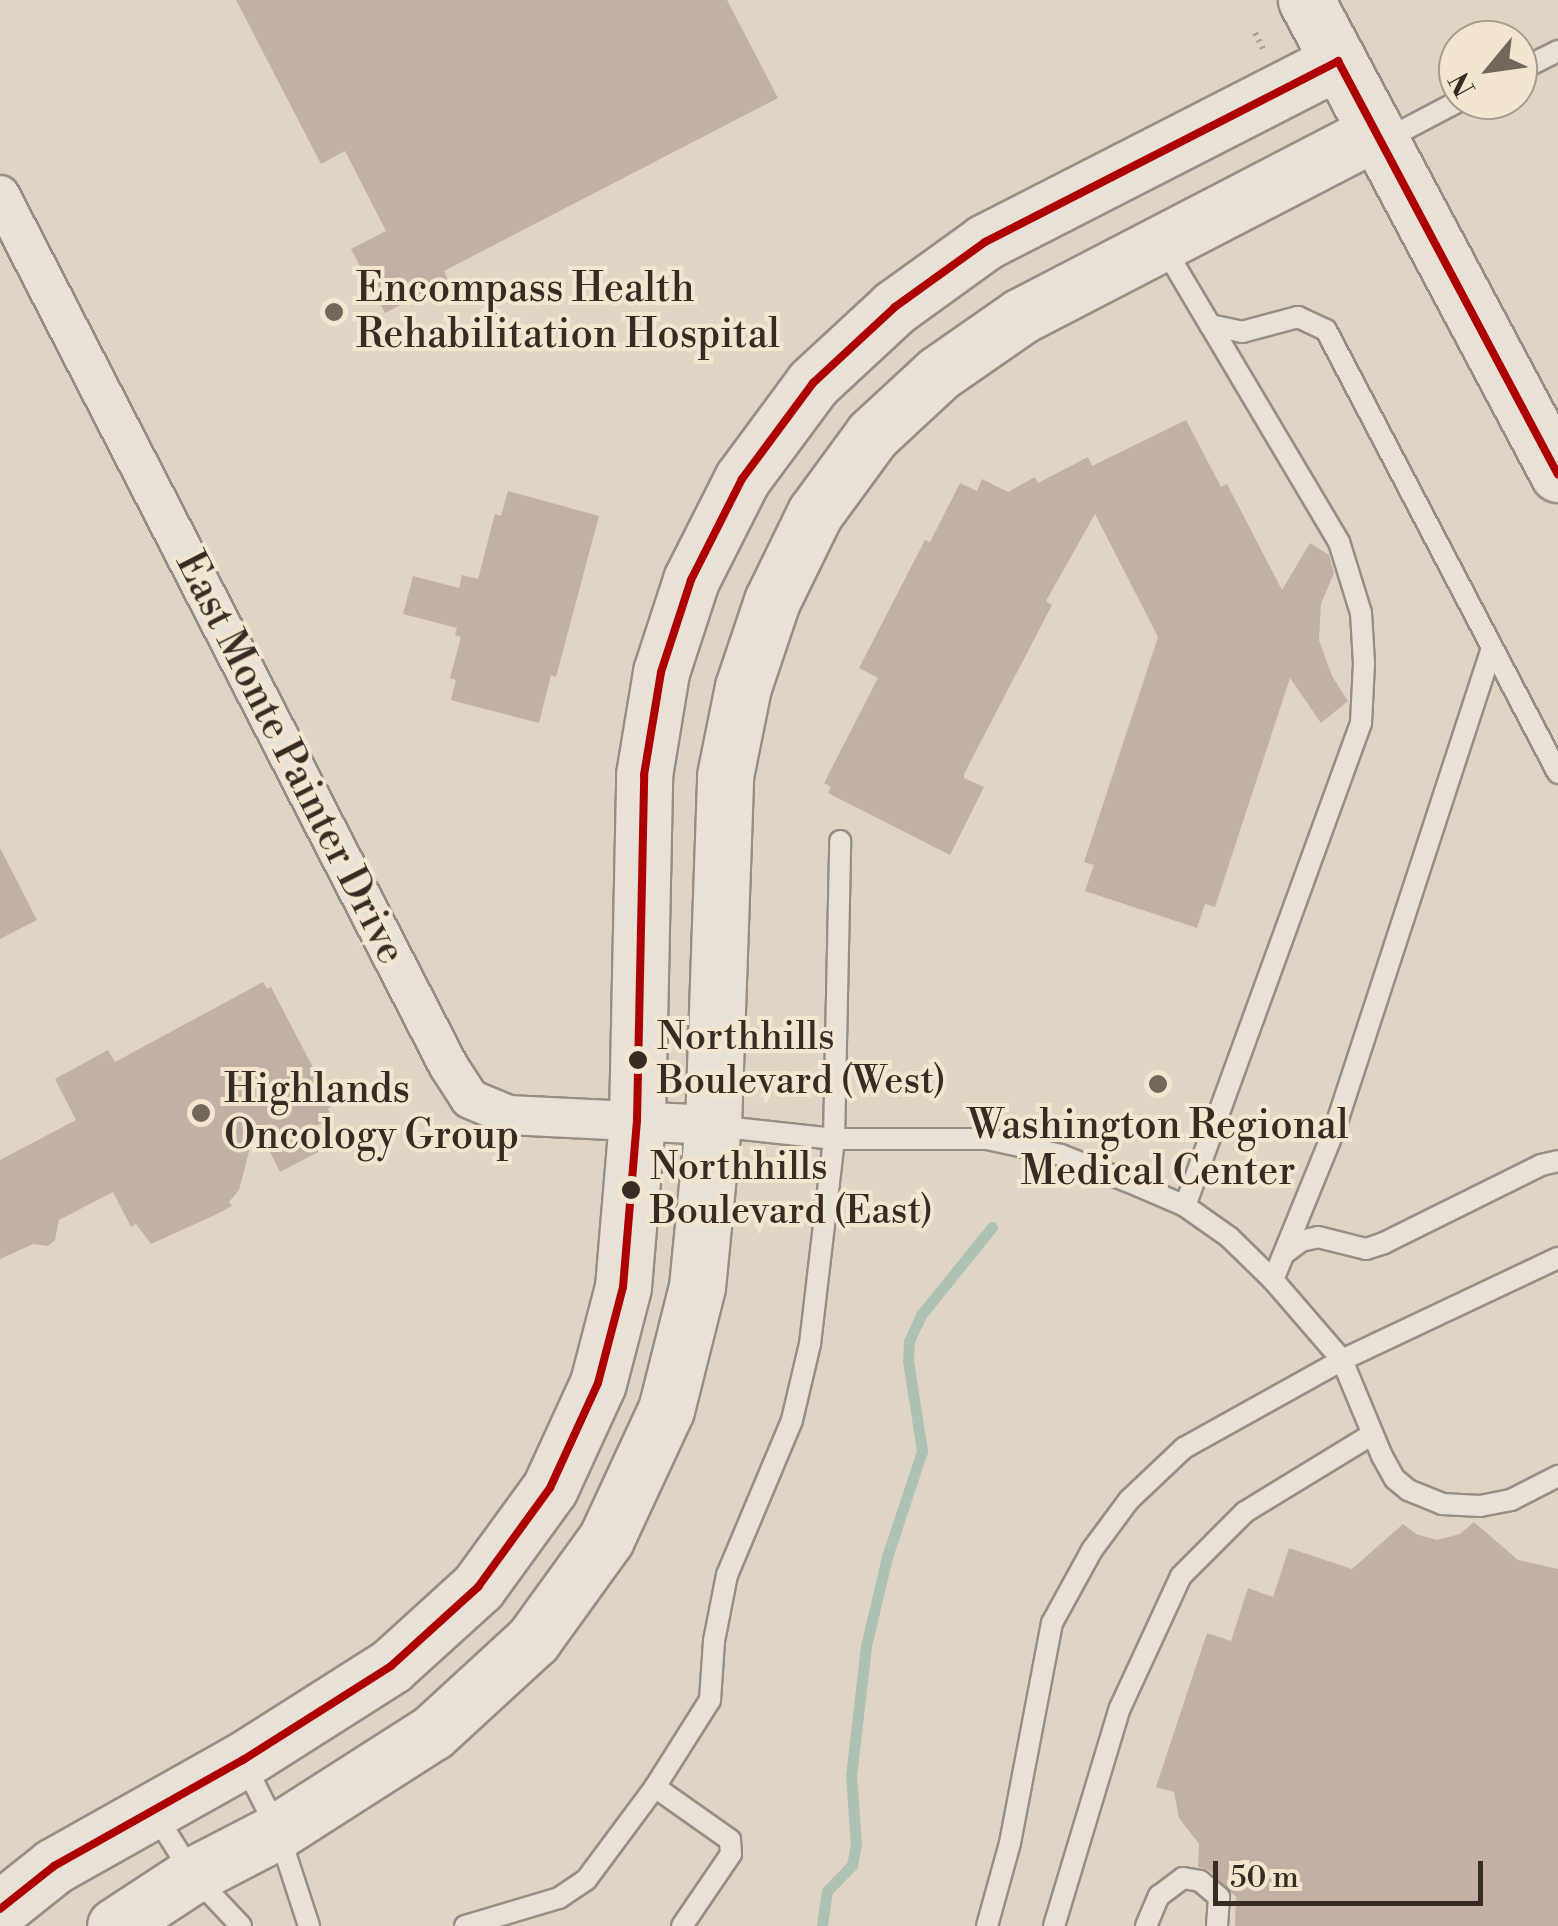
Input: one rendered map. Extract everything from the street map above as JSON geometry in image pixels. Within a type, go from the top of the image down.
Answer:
[{"type":"street","points":[[0,1909],[54,1866],[151,1808],[243,1760],[391,1666],[478,1587],[550,1488],[598,1383],[623,1286],[637,1120],[644,775],[658,689],[692,580],[742,479],[812,383],[895,306],[985,242],[1322,22],[1558,474]]},
{"type":"street","points":[[116,1926],[193,1875],[278,1831],[433,1732],[533,1640],[606,1539],[666,1410],[697,1288],[713,1126],[725,776],[743,688],[772,601],[815,513],[872,435],[939,373],[1021,316],[1379,136]]},
{"type":"street","name":"East Monte Painter Drive","points":[[0,195],[448,1066],[470,1098],[508,1115],[713,1126]]},
{"type":"lane","points":[[1379,136],[1438,110]]},
{"type":"lane","points":[[1162,243],[1338,542],[1360,613],[1364,664],[1361,723],[1185,1206]]},
{"type":"lane","points":[[1210,325],[1242,332],[1298,317],[1326,330],[1558,773]]},
{"type":"lane","points":[[1273,1280],[1334,1128],[1492,648]]},
{"type":"lane","points":[[465,1926],[510,1920],[559,1898],[586,1880],[655,1788],[710,1700],[714,1640],[727,1575],[792,1420],[810,1344],[834,1139],[840,841]]},
{"type":"lane","points":[[713,1126],[834,1139],[987,1139],[1062,1155],[1185,1206],[1229,1237],[1273,1280],[1342,1360],[1394,1479],[1422,1498],[1442,1504],[1496,1504],[1558,1476]]},
{"type":"lane","points":[[1284,1255],[1302,1241],[1318,1237],[1366,1248],[1384,1243],[1541,1165],[1558,1161]]},
{"type":"lane","points":[[987,1926],[1010,1844],[1052,1623],[1092,1550],[1130,1500],[1184,1448],[1342,1360],[1558,1258]]},
{"type":"lane","points":[[1054,1926],[1120,1708],[1181,1576],[1245,1512],[1372,1435]]},
{"type":"lane","points":[[243,1760],[278,1831],[308,1926]]},
{"type":"lane","points":[[655,1788],[730,1840],[732,1854],[682,1926]]},
{"type":"lane","points":[[151,1808],[193,1875],[241,1926]]},
{"type":"lane","points":[[1146,1926],[1159,1896],[1182,1878],[1200,1881],[1219,1897],[1217,1926]]},
{"type":"building","points":[[236,0],[727,0],[778,98],[444,271],[448,280],[385,313],[351,249],[386,231],[345,151],[321,164]]},
{"type":"building","points":[[1186,420],[1221,487],[1227,484],[1282,590],[1310,543],[1329,555],[1334,573],[1321,604],[1319,640],[1332,676],[1348,701],[1321,723],[1290,678],[1215,907],[1205,904],[1197,928],[1085,891],[1094,865],[1084,862],[1158,637],[1095,514],[1046,601],[1052,605],[964,774],[964,778],[984,787],[950,855],[828,793],[831,787],[824,783],[878,678],[859,668],[925,540],[930,542],[960,483],[977,491],[982,479],[1008,492],[1035,477],[1038,483],[1088,457],[1092,466]]},
{"type":"building","points":[[508,491],[599,516],[556,677],[551,675],[539,723],[451,700],[456,680],[450,678],[461,637],[455,635],[457,628],[403,614],[413,576],[459,588],[462,575],[478,579],[495,514],[501,516]]},
{"type":"building","points":[[0,848],[37,920],[0,939]]},
{"type":"building","name":"Highlands Oncology Group","points":[[263,982],[267,989],[271,987],[333,1106],[328,1109],[332,1118],[309,1129],[320,1151],[280,1172],[256,1124],[239,1190],[229,1202],[232,1206],[215,1215],[151,1244],[136,1224],[131,1227],[113,1192],[59,1220],[55,1240],[48,1246],[33,1244],[0,1259],[0,1160],[76,1120],[55,1079],[108,1050],[115,1062]]},
{"type":"building","points":[[1474,1522],[1518,1560],[1558,1569],[1558,1926],[1235,1926],[1236,1897],[1209,1870],[1198,1867],[1199,1844],[1179,1818],[1174,1792],[1156,1787],[1207,1633],[1231,1641],[1248,1588],[1273,1597],[1289,1548],[1352,1569],[1403,1524],[1416,1534],[1437,1540],[1460,1534]]},
{"type":"waterway","points":[[822,1926],[827,1891],[852,1865],[856,1845],[851,1776],[866,1646],[887,1557],[922,1451],[908,1361],[909,1341],[921,1315],[992,1227]]},
{"type":"transit line","points":[[0,1909],[54,1866],[243,1760],[391,1666],[478,1587],[550,1488],[598,1383],[623,1287],[637,1120],[644,775],[661,672],[691,580],[742,479],[813,383],[895,307],[985,242],[1338,61],[1558,474]]},
{"type":"place","name":"Encompass Health Rehabilitation Hospital","points":[[334,312]]},
{"type":"place","name":"Northhills Boulevard (West)","points":[[638,1060]]},
{"type":"place","name":"Washington Regional Medical Center","points":[[1158,1084]]},
{"type":"place","name":"Highlands Oncology Group","points":[[201,1113]]},
{"type":"place","name":"Northhills Boulevard (East)","points":[[631,1190]]}]
